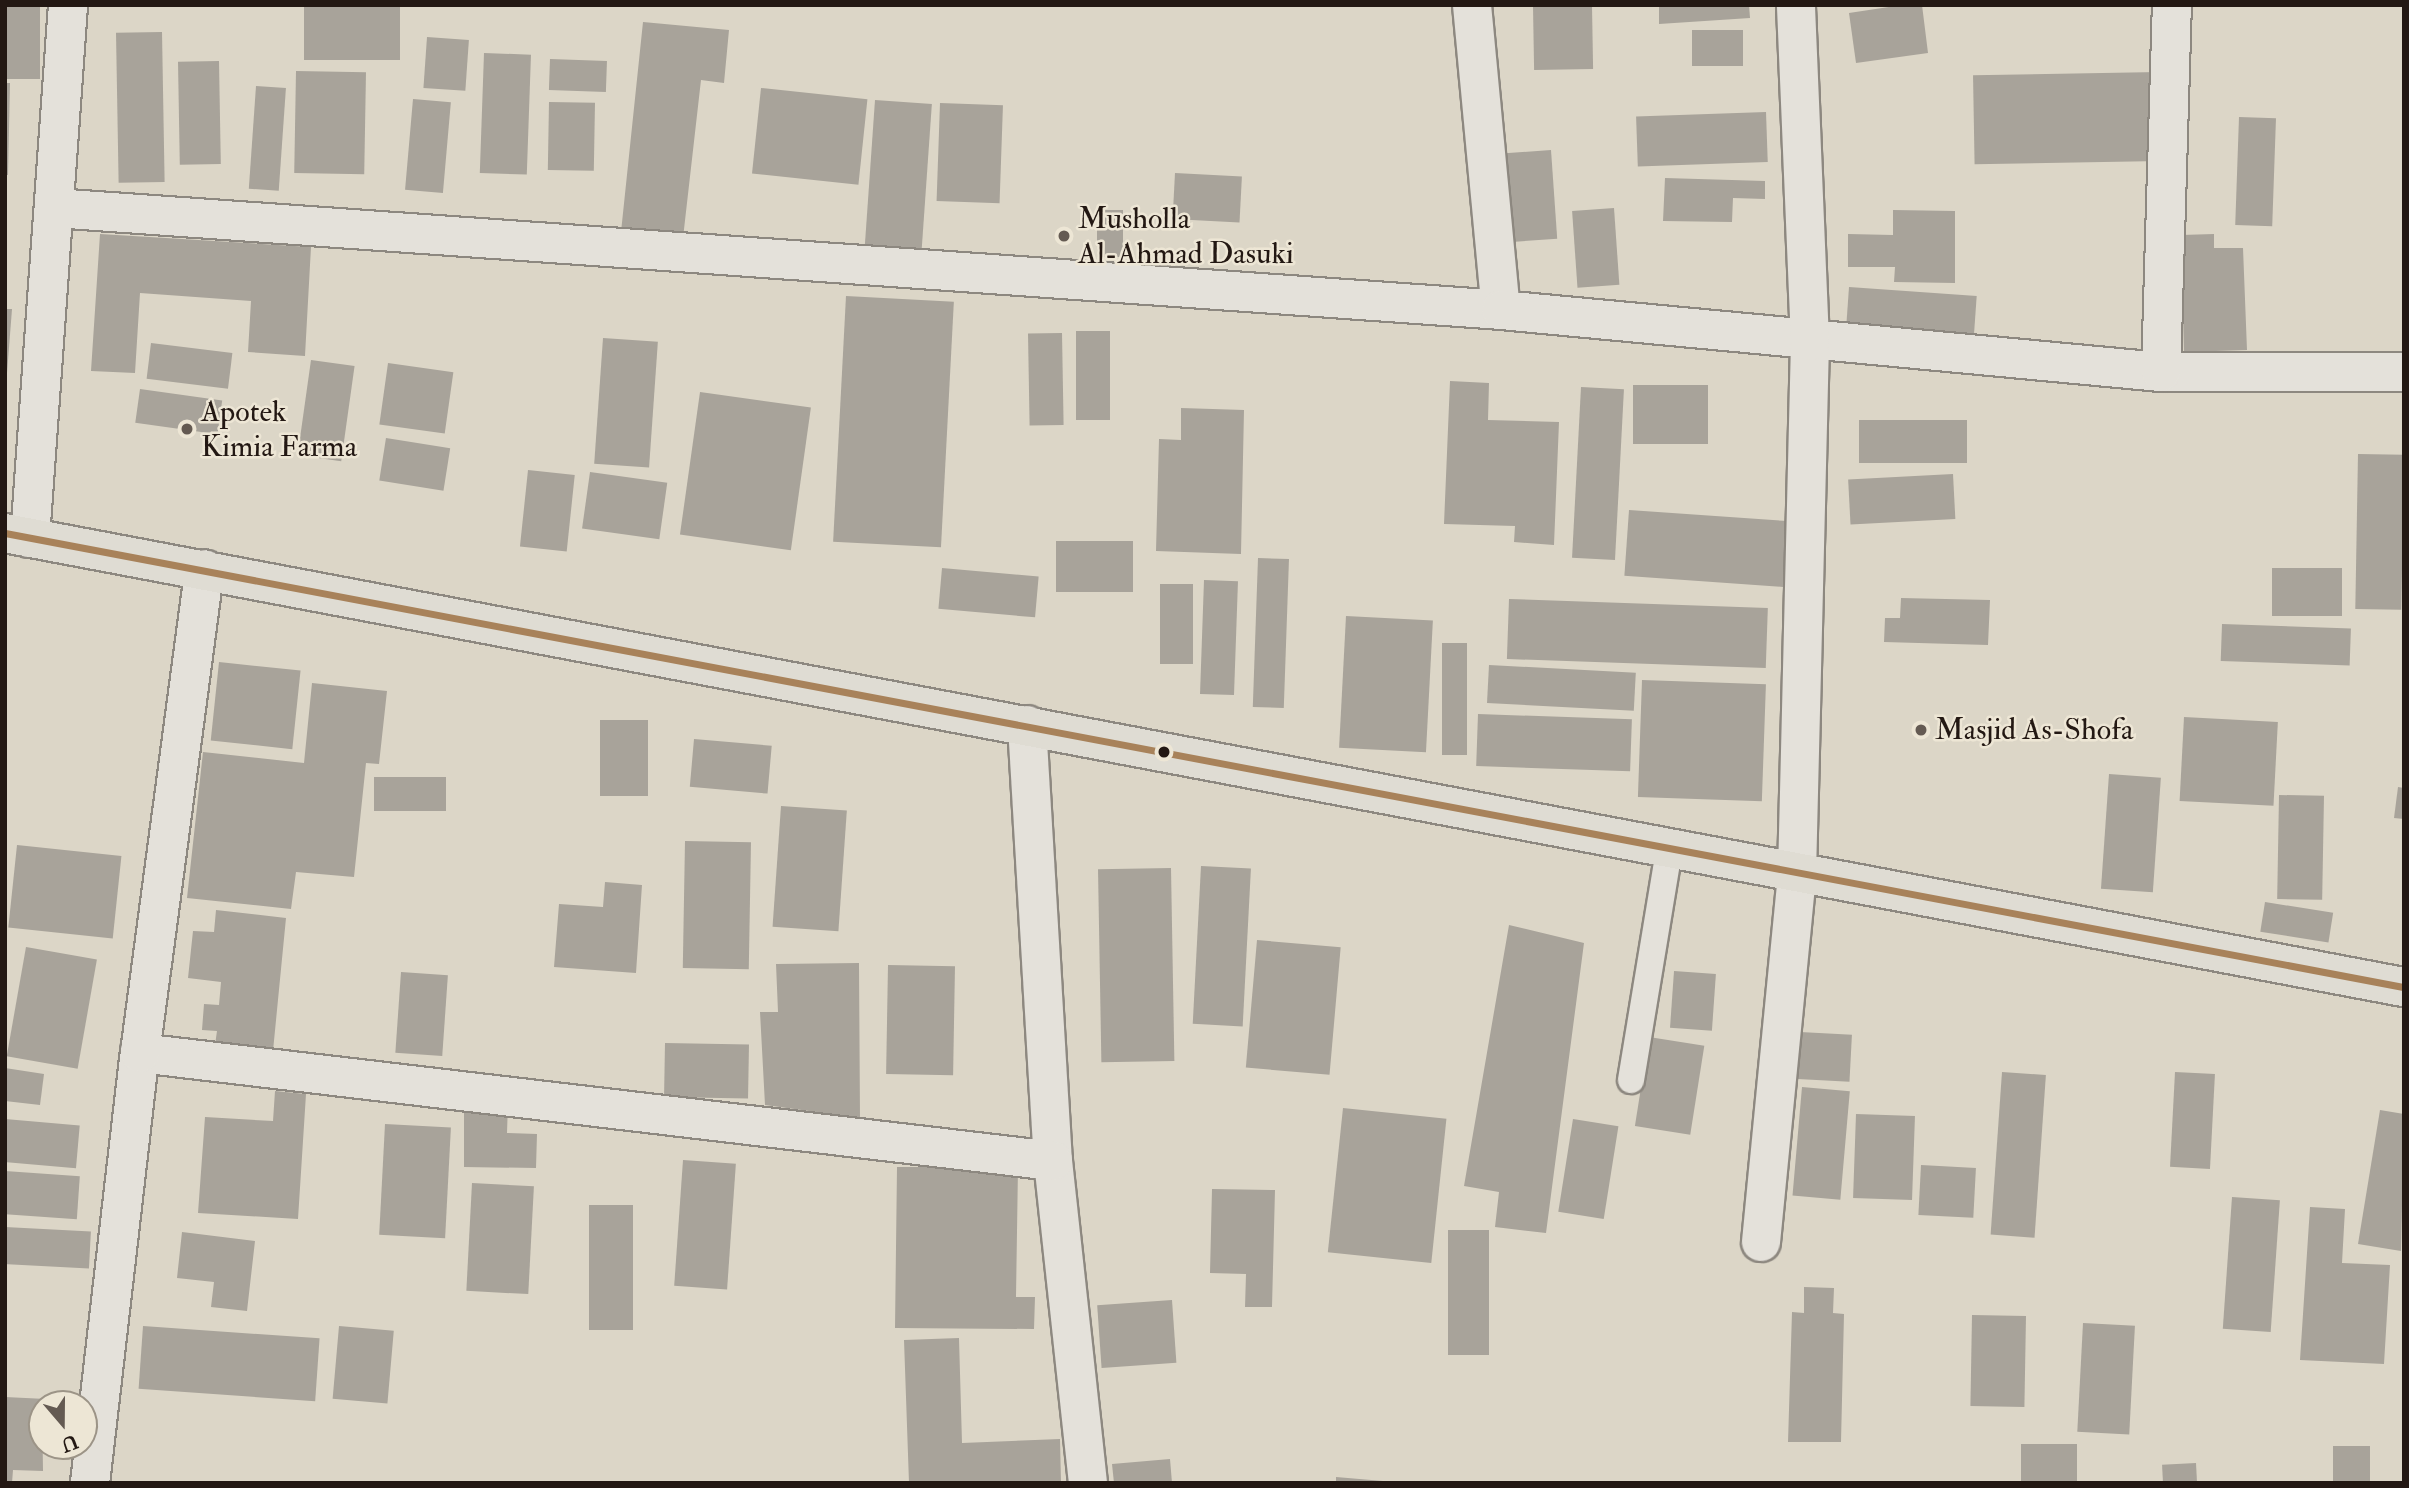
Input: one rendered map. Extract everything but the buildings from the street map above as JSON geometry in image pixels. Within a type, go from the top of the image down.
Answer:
[{"type":"main road","points":[[18,536],[205,569],[1669,850],[2404,987]]},
{"type":"street","points":[[18,536],[54,208],[68,5]]},
{"type":"street","points":[[1472,5],[1501,310]]},
{"type":"street","points":[[1761,1242],[1797,874],[1810,341],[1796,5]]},
{"type":"street","points":[[2161,372],[2172,5]]},
{"type":"street","points":[[54,208],[1501,310],[2161,372],[2404,372]]},
{"type":"street","points":[[90,1483],[140,1053],[205,569]]},
{"type":"street","points":[[1027,725],[1053,1161],[1088,1483]]},
{"type":"street","points":[[140,1053],[1053,1161]]},
{"type":"lane","points":[[1631,1080],[1669,850]]},
{"type":"transit line","points":[[5,533],[2404,987]]},
{"type":"place","name":"Musholla Al-Ahmad Dasuki","points":[[1064,236]]},
{"type":"place","name":"Apotek Kimia Farma","points":[[187,429]]},
{"type":"place","name":"Masjid As-Shofa","points":[[1921,730]]}]
